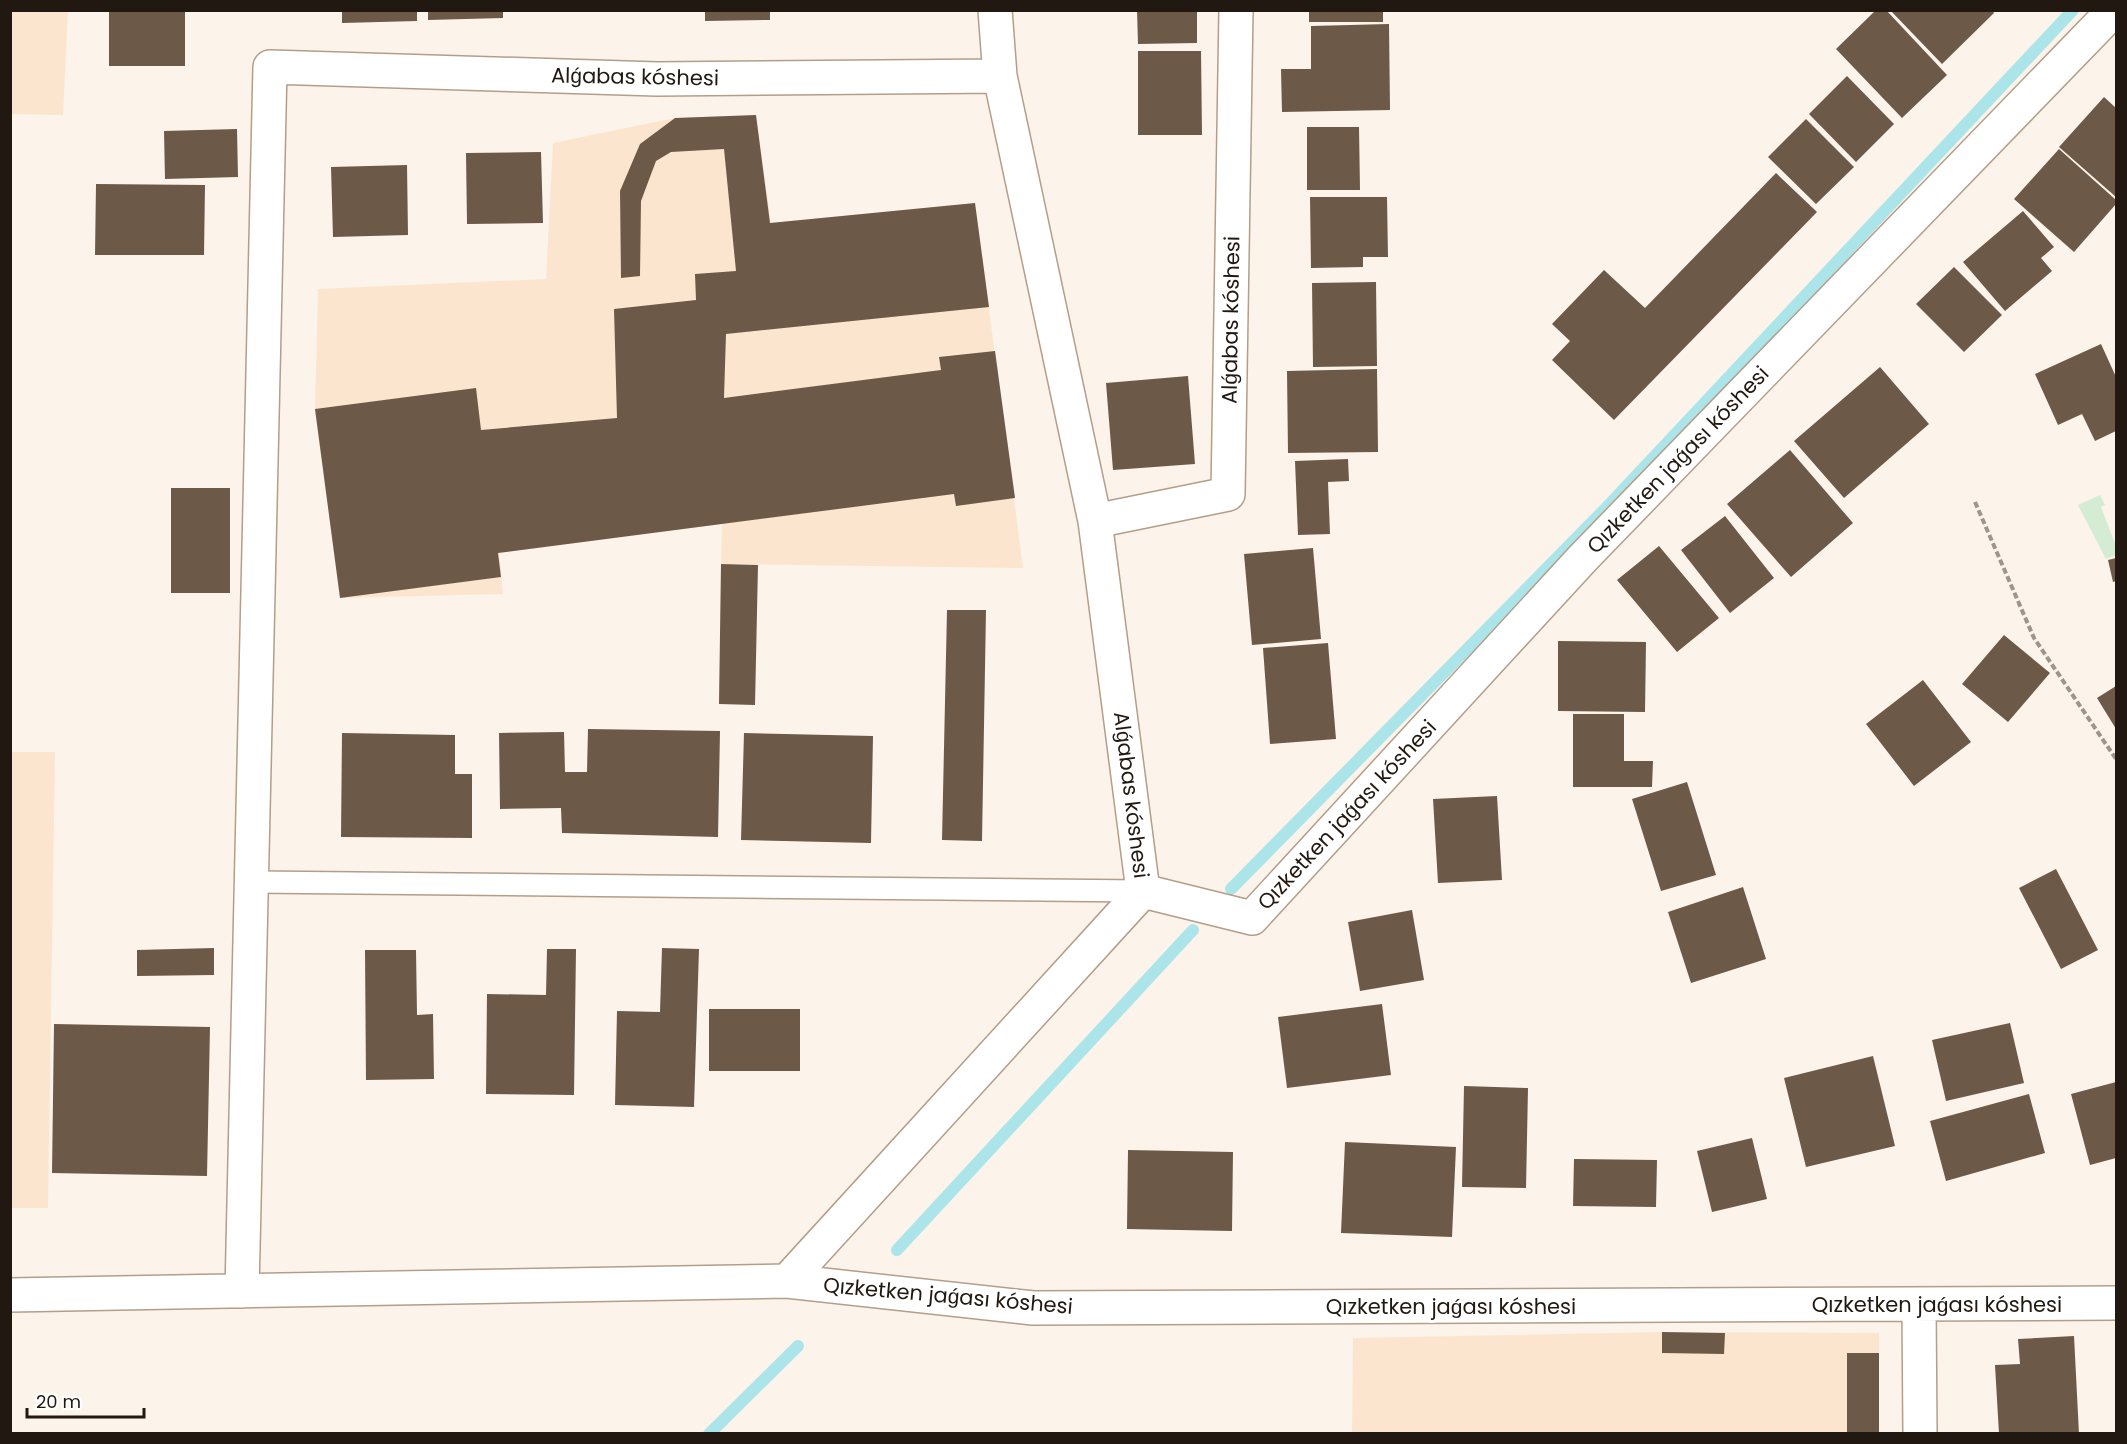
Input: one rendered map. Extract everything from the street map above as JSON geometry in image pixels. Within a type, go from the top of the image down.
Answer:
[{"type":"street","name":"Alǵabas kóshesi","points":[[995,10],[1000,76],[1095,521],[1143,891]]},
{"type":"street","name":"Alǵabas kóshesi","points":[[1095,521],[1228,494],[1236,10]]},
{"type":"street","name":"Qızketken jaǵası kóshesi","points":[[1143,891],[1252,918],[1583,558],[2114,10]]},
{"type":"street","name":"Alǵabas kóshesi","points":[[250,882],[270,67],[657,79],[1000,76]]},
{"type":"street","points":[[242,1291],[250,882]]},
{"type":"street","points":[[787,1281],[1143,891]]},
{"type":"street","name":"Qızketken jaǵası kóshesi","points":[[10,1295],[787,1281],[1033,1308],[1919,1306],[2116,1303]]},
{"type":"street","points":[[1919,1306],[1920,1434]]},
{"type":"lane","points":[[250,882],[1143,891]]},
{"type":"path","points":[[1975,502],[2034,638],[2116,759]]},
{"type":"shaded area","points":[[11,10],[68,11],[63,115],[11,114]]},
{"type":"shaded area","points":[[756,115],[771,223],[975,203],[1023,568],[721,564],[722,524],[499,553],[503,594],[340,598],[315,409],[318,289],[546,279],[553,143],[675,118]]},
{"type":"shaded area","points":[[11,752],[55,752],[48,1208],[11,1208]]},
{"type":"shaded area","points":[[1662,1332],[1879,1333],[1879,1353],[1847,1353],[1847,1433],[1352,1434],[1353,1338]]},
{"type":"green space","points":[[2100,495],[2105,505],[2101,507],[2116,546],[2116,555],[2106,559],[2078,505]]},
{"type":"building","points":[[109,10],[185,10],[185,66],[109,66]]},
{"type":"building","points":[[342,10],[417,10],[417,21],[342,23]]},
{"type":"building","points":[[428,10],[503,10],[503,18],[428,20]]},
{"type":"building","points":[[705,10],[770,10],[770,20],[705,21]]},
{"type":"building","points":[[1137,10],[1197,10],[1197,43],[1138,44]]},
{"type":"building","points":[[1309,10],[1383,10],[1383,22],[1309,22]]},
{"type":"building","points":[[1876,10],[1886,10],[1947,75],[1902,118],[1836,49]]},
{"type":"building","points":[[1890,10],[1992,10],[1994,13],[1942,64]]},
{"type":"building","points":[[1389,24],[1390,110],[1282,112],[1281,69],[1311,69],[1311,26]]},
{"type":"building","points":[[1138,51],[1201,51],[1202,135],[1138,135]]},
{"type":"building","points":[[1847,76],[1894,124],[1856,162],[1809,114]]},
{"type":"building","points":[[2104,97],[2116,108],[2116,197],[2059,147]]},
{"type":"building","points":[[756,115],[770,223],[975,203],[989,307],[726,334],[724,398],[941,370],[939,357],[995,351],[1015,498],[956,506],[954,494],[498,553],[501,577],[340,598],[315,409],[476,388],[481,430],[617,418],[614,309],[696,300],[695,274],[736,271],[724,149],[671,152],[656,161],[641,201],[640,276],[621,278],[620,191],[640,144],[675,118]]},
{"type":"building","points":[[1806,119],[1854,167],[1816,204],[1768,157]]},
{"type":"building","points":[[1307,127],[1359,127],[1360,190],[1307,190]]},
{"type":"building","points":[[237,129],[238,177],[165,179],[164,131]]},
{"type":"building","points":[[2059,149],[2116,200],[2116,204],[2074,252],[2014,199]]},
{"type":"building","points":[[541,152],[543,223],[467,224],[466,153]]},
{"type":"building","points":[[407,165],[408,235],[333,237],[331,167]]},
{"type":"building","points":[[1776,173],[1817,212],[1614,420],[1552,360],[1570,341],[1552,324],[1604,270],[1645,308]]},
{"type":"building","points":[[96,184],[205,185],[204,255],[95,255]]},
{"type":"building","points":[[1310,197],[1387,197],[1388,257],[1363,257],[1363,267],[1311,268]]},
{"type":"building","points":[[2023,211],[2054,247],[2041,258],[2052,271],[2005,311],[1963,262]]},
{"type":"building","points":[[1954,267],[2002,315],[1964,352],[1916,304]]},
{"type":"building","points":[[1376,282],[1377,366],[1313,367],[1312,283]]},
{"type":"building","points":[[2101,344],[2116,377],[2116,431],[2095,441],[2082,414],[2058,425],[2035,374]]},
{"type":"building","points":[[1880,367],[1929,424],[1844,498],[1794,441]]},
{"type":"building","points":[[1377,369],[1378,452],[1288,453],[1287,371]]},
{"type":"building","points":[[1188,376],[1195,464],[1113,470],[1106,383]]},
{"type":"building","points":[[1790,450],[1853,523],[1791,577],[1727,504]]},
{"type":"building","points":[[1348,459],[1349,481],[1328,482],[1330,534],[1298,535],[1295,461]]},
{"type":"building","points":[[171,488],[230,488],[230,593],[171,593]]},
{"type":"building","points":[[1725,516],[1774,578],[1730,613],[1681,550]]},
{"type":"building","points":[[1659,546],[1719,618],[1677,652],[1617,580]]},
{"type":"building","points":[[1313,548],[1321,639],[1252,645],[1244,554]]},
{"type":"building","points":[[2116,558],[2116,581],[2113,582],[2108,560]]},
{"type":"building","points":[[721,564],[758,565],[755,705],[719,704]]},
{"type":"building","points":[[947,610],[986,610],[982,841],[942,840]]},
{"type":"building","points":[[2004,635],[2050,673],[2008,722],[1962,684]]},
{"type":"building","points":[[1558,641],[1646,642],[1645,712],[1558,711]]},
{"type":"building","points":[[1328,643],[1336,739],[1270,744],[1263,648]]},
{"type":"building","points":[[1923,680],[1971,742],[1914,786],[1866,724]]},
{"type":"building","points":[[2116,686],[2116,729],[2097,698]]},
{"type":"building","points":[[1573,714],[1624,714],[1624,761],[1653,761],[1652,787],[1573,787]]},
{"type":"building","points":[[588,729],[720,731],[718,837],[562,833],[561,808],[500,809],[499,733],[564,732],[565,772],[587,772]]},
{"type":"building","points":[[342,733],[455,735],[455,774],[472,774],[472,838],[341,837]]},
{"type":"building","points":[[744,733],[873,736],[871,843],[741,840]]},
{"type":"building","points":[[1687,782],[1716,875],[1661,891],[1632,799]]},
{"type":"building","points":[[1497,796],[1502,880],[1438,883],[1433,799]]},
{"type":"building","points":[[2056,869],[2098,950],[2061,969],[2019,888]]},
{"type":"building","points":[[1743,887],[1766,959],[1691,983],[1668,912]]},
{"type":"building","points":[[1412,910],[1424,980],[1360,991],[1348,922]]},
{"type":"building","points":[[214,948],[214,975],[137,976],[137,950]]},
{"type":"building","points":[[662,948],[699,949],[694,1107],[615,1105],[617,1011],[660,1012]]},
{"type":"building","points":[[547,949],[576,949],[574,1095],[486,1094],[487,994],[546,995]]},
{"type":"building","points":[[365,950],[416,950],[417,1015],[433,1014],[434,1079],[366,1080]]},
{"type":"building","points":[[1382,1004],[1391,1075],[1287,1088],[1278,1017]]},
{"type":"building","points":[[709,1009],[800,1009],[800,1071],[709,1071]]},
{"type":"building","points":[[2010,1023],[2024,1083],[1946,1101],[1932,1040]]},
{"type":"building","points":[[54,1024],[210,1027],[207,1176],[52,1173]]},
{"type":"building","points":[[1873,1056],[1895,1146],[1806,1167],[1784,1078]]},
{"type":"building","points":[[2116,1082],[2116,1158],[2090,1165],[2071,1094]]},
{"type":"building","points":[[1464,1086],[1528,1088],[1526,1188],[1462,1187]]},
{"type":"building","points":[[2029,1094],[2045,1153],[1946,1181],[1930,1121]]},
{"type":"building","points":[[1752,1138],[1767,1199],[1712,1212],[1697,1151]]},
{"type":"building","points":[[1345,1142],[1456,1147],[1452,1237],[1341,1233]]},
{"type":"building","points":[[1128,1150],[1233,1152],[1232,1231],[1127,1229]]},
{"type":"building","points":[[1574,1159],[1657,1160],[1656,1207],[1573,1206]]},
{"type":"building","points":[[1662,1332],[1725,1333],[1724,1354],[1662,1353]]},
{"type":"building","points":[[2074,1336],[2079,1434],[1999,1434],[1995,1365],[2020,1364],[2018,1339]]},
{"type":"building","points":[[1847,1353],[1879,1353],[1879,1434],[1847,1434]]},
{"type":"waterway","points":[[1231,889],[1605,509],[2073,10]]},
{"type":"waterway","points":[[897,1250],[1193,930]]},
{"type":"waterway","points":[[709,1434],[798,1346]]}]
